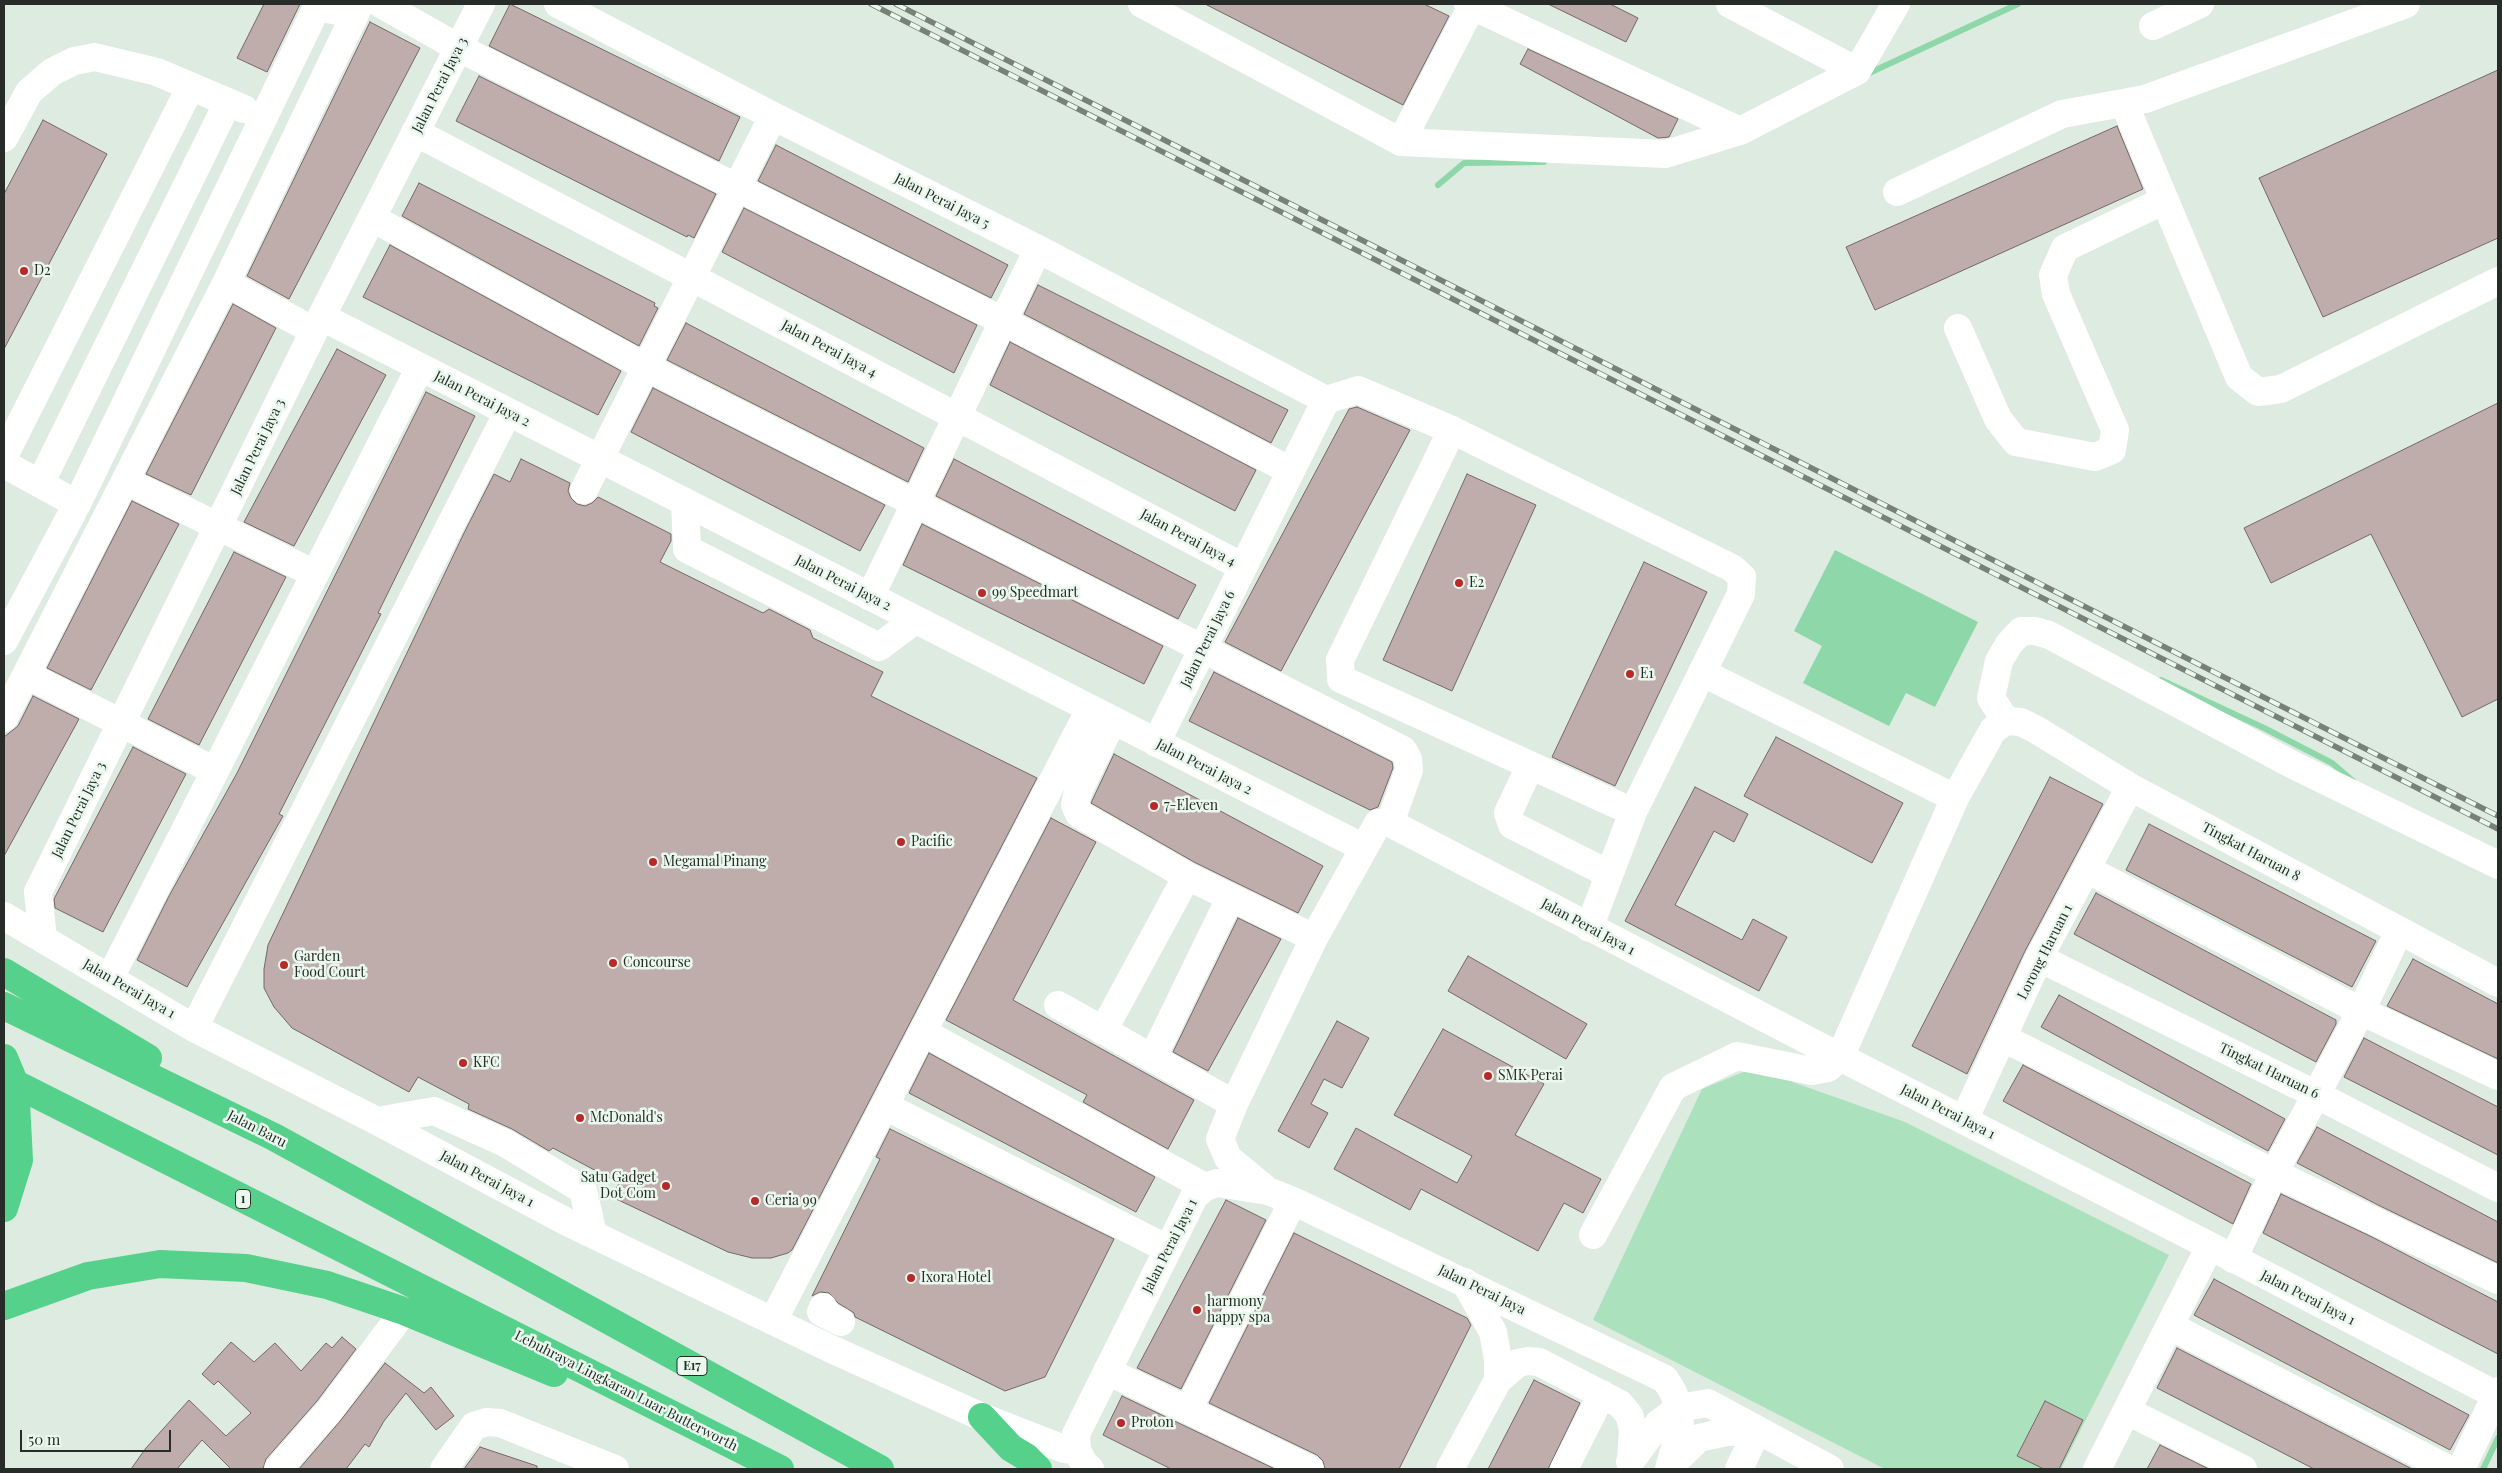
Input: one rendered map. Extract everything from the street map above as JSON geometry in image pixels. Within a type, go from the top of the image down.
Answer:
[{"type":"highway","points":[[4,972],[52,999],[274,1137]]},
{"type":"highway","name":"Jalan Baru","points":[[4,1006],[274,1137],[880,1469]]},
{"type":"highway","points":[[4,1058],[10,1081],[19,1160],[4,1208]]},
{"type":"highway","name":"Lebuhraya Lingkaran Luar Butterworth","points":[[10,1081],[772,1465]]},
{"type":"highway","points":[[4,1306],[88,1276],[160,1264],[246,1268],[327,1285],[404,1311],[772,1465]]},
{"type":"highway","points":[[982,1417],[1011,1448],[1026,1457],[1038,1469]]},
{"type":"street","points":[[381,4],[459,48],[1003,321],[1291,471]]},
{"type":"street","name":"Jalan Perai Jaya 3","points":[[38,892],[318,324],[374,219],[415,132],[481,4]]},
{"type":"street","name":"Jalan Perai Jaya 5","points":[[558,4],[773,116],[1038,249],[1326,400]]},
{"type":"street","points":[[1142,4],[1401,142],[1666,154],[1740,131],[1856,71],[1896,4]]},
{"type":"street","points":[[1401,142],[1471,4],[1740,131]]},
{"type":"street","points":[[1730,4],[1856,71]]},
{"type":"street","points":[[2153,26],[2200,4]]},
{"type":"street","points":[[1897,192],[2062,114],[2144,99],[2406,4]]},
{"type":"street","points":[[4,641],[77,504],[317,7],[356,9],[226,283],[4,718]]},
{"type":"street","points":[[4,138],[29,92],[52,72],[74,61],[95,57],[157,72],[264,118]]},
{"type":"street","points":[[4,456],[14,410],[191,86]]},
{"type":"street","points":[[40,484],[228,102]]},
{"type":"street","points":[[2124,103],[2239,376],[2258,392],[2281,389],[2498,281]]},
{"type":"street","points":[[584,490],[773,116]]},
{"type":"street","name":"Jalan Perai Jaya 4","points":[[415,132],[1243,567]]},
{"type":"street","points":[[1958,328],[1998,419],[2016,442],[2095,457],[2112,450],[2114,430],[2056,294],[2053,275],[2064,248],[2165,200]]},
{"type":"street","points":[[374,219],[646,367],[1403,750],[1408,759],[1409,770],[1390,823],[1378,823],[1314,938],[1234,1104],[1220,1139],[1228,1158],[1268,1191]]},
{"type":"street","points":[[870,597],[1038,249]]},
{"type":"street","name":"Jalan Perai Jaya 2","points":[[226,283],[420,367],[1364,848]]},
{"type":"street","points":[[110,978],[420,367]]},
{"type":"street","points":[[1326,400],[1358,390],[1452,430],[1732,568],[1742,577],[1741,594],[1633,812],[1589,928]]},
{"type":"street","name":"Jalan Perai Jaya 6","points":[[1156,743],[1326,400]]},
{"type":"street","points":[[194,1028],[508,412]]},
{"type":"street","points":[[1452,430],[1340,660],[1341,679],[1633,812]]},
{"type":"street","points":[[4,464],[77,504]]},
{"type":"street","points":[[126,481],[315,574]]},
{"type":"street","points":[[685,502],[687,549],[879,647],[915,620]]},
{"type":"street","points":[[1593,1236],[1673,1087],[1737,1056],[1812,1071],[1828,1068],[1840,1057],[1956,798],[1993,730],[2006,721],[1991,698],[1999,661],[2009,644],[2021,631],[2042,633],[2293,764],[2498,865]]},
{"type":"street","points":[[1703,673],[1956,798]]},
{"type":"street","points":[[27,675],[215,771]]},
{"type":"street","points":[[1101,715],[1075,805],[1079,814],[1187,876],[1314,938]]},
{"type":"street","points":[[773,1321],[923,1032],[1101,715]]},
{"type":"street","name":"Tingkat Haruan 8","points":[[2006,721],[2021,722],[2035,729],[2130,787],[2498,983]]},
{"type":"street","points":[[1530,766],[1508,813],[1512,825],[1609,874]]},
{"type":"street","name":"Lorong Haruan 1","points":[[1964,1120],[2039,958],[2088,870],[2130,787]]},
{"type":"street","name":"Jalan Perai Jaya 1","points":[[1390,823],[1589,928],[2497,1393]]},
{"type":"street","points":[[2088,870],[2361,1011],[2498,1076]]},
{"type":"street","points":[[1103,1030],[1187,876]]},
{"type":"street","points":[[4,905],[10,906],[38,892],[43,939]]},
{"type":"street","points":[[1153,1057],[1230,898]]},
{"type":"street","name":"Jalan Perai Jaya 1","points":[[4,916],[194,1028],[593,1234],[829,1348],[982,1417]]},
{"type":"street","points":[[2097,1469],[2170,1326],[2274,1173],[2361,1011],[2399,931]]},
{"type":"street","name":"Tingkat Haruan 6","points":[[2039,958],[2315,1094],[2498,1188]]},
{"type":"street","points":[[1058,1005],[1234,1104]]},
{"type":"street","points":[[923,1032],[1205,1187]]},
{"type":"street","points":[[2003,1038],[2274,1173],[2498,1280]]},
{"type":"street","points":[[885,1106],[1168,1249]]},
{"type":"street","points":[[377,1121],[434,1111],[505,1143],[583,1190],[593,1234]]},
{"type":"street","name":"Jalan Perai Jaya 1","points":[[1083,1460],[1076,1434],[1194,1197],[1205,1187],[1217,1183],[1268,1191]]},
{"type":"street","name":"Jalan Perai Jaya","points":[[1268,1191],[1465,1282],[1665,1379],[1757,1431],[1830,1469]]},
{"type":"street","points":[[1188,1410],[1293,1201]]},
{"type":"street","points":[[1465,1282],[1481,1307],[1493,1332],[1498,1359],[1498,1380]]},
{"type":"street","points":[[278,1469],[329,1411],[404,1311]]},
{"type":"street","points":[[2170,1326],[2448,1469]]},
{"type":"street","points":[[1450,1469],[1498,1380],[1518,1363],[1528,1361],[1539,1362],[1620,1404],[1628,1415],[1634,1429],[1629,1465]]},
{"type":"street","points":[[1107,1371],[1310,1469]]},
{"type":"street","points":[[1665,1379],[1673,1392],[1679,1408],[1680,1429],[1670,1468]]},
{"type":"street","points":[[2461,1469],[2497,1393]]},
{"type":"street","points":[[1564,1469],[1602,1394]]},
{"type":"street","points":[[1629,1465],[1658,1424],[1679,1408],[1708,1403]]},
{"type":"street","points":[[2127,1411],[2229,1466]]},
{"type":"street","points":[[982,1417],[1064,1449],[1083,1460]]},
{"type":"street","points":[[444,1469],[474,1426],[486,1422],[500,1423],[615,1469]]},
{"type":"street","points":[[1670,1468],[1699,1438],[1726,1432],[1757,1431],[1739,1469]]},
{"type":"shaded area","points":[[1835,550],[1978,622],[1935,707],[1906,693],[1889,726],[1803,683],[1822,646],[1794,631]]},
{"type":"shaded area","points":[[1753,1068],[1905,1122],[2169,1255],[2061,1469],[1885,1469],[1593,1320],[1702,1089]]},
{"type":"building","points":[[264,4],[300,4],[267,72],[237,58]]},
{"type":"building","points":[[510,4],[740,117],[719,161],[489,46]]},
{"type":"building","points":[[1205,4],[1424,4],[1449,16],[1403,105]]},
{"type":"building","points":[[1548,4],[1610,4],[1638,18],[1626,42]]},
{"type":"building","points":[[370,22],[420,48],[289,299],[247,276]]},
{"type":"building","points":[[1528,49],[1678,119],[1669,137],[1658,138],[1520,64]]},
{"type":"building","points":[[2498,70],[2498,238],[2323,317],[2259,178]]},
{"type":"building","points":[[479,76],[716,194],[694,238],[688,235],[687,237],[456,121]]},
{"type":"building","name":"D2","points":[[43,120],[107,154],[4,349],[4,194]]},
{"type":"building","points":[[2117,126],[2143,189],[1875,310],[1846,247]]},
{"type":"building","points":[[776,145],[1008,265],[991,298],[758,181]]},
{"type":"building","points":[[419,183],[655,303],[654,306],[658,308],[639,346],[402,216]]},
{"type":"building","points":[[744,208],[977,325],[954,373],[722,252]]},
{"type":"building","points":[[390,245],[621,371],[598,415],[363,297]]},
{"type":"building","points":[[1038,285],[1288,410],[1271,443],[1024,314]]},
{"type":"building","points":[[233,304],[276,328],[191,495],[146,474]]},
{"type":"building","points":[[686,323],[924,448],[908,482],[667,360]]},
{"type":"building","points":[[1010,342],[1256,470],[1235,511],[990,385]]},
{"type":"building","points":[[337,349],[386,375],[294,546],[244,522]]},
{"type":"building","points":[[653,388],[885,505],[860,551],[631,432]]},
{"type":"building","points":[[426,392],[475,416],[378,613],[381,614],[279,814],[283,816],[187,987],[137,960],[169,896],[237,773]]},
{"type":"building","points":[[2498,403],[2498,699],[2462,717],[2371,534],[2271,583],[2244,528]]},
{"type":"building","points":[[1357,407],[1410,430],[1281,671],[1225,642],[1349,409]]},
{"type":"building","name":"Megamal Pinang","points":[[521,459],[570,483],[568,491],[571,498],[577,504],[585,506],[592,503],[598,497],[671,534],[671,541],[660,562],[763,613],[769,609],[810,630],[813,638],[883,672],[871,696],[1037,778],[792,1250],[788,1253],[771,1258],[752,1258],[728,1252],[612,1197],[619,1183],[553,1148],[549,1151],[512,1129],[468,1109],[469,1104],[418,1077],[409,1092],[292,1028],[274,1007],[264,988],[264,969],[268,945],[464,533],[494,474],[510,482]]},
{"type":"building","points":[[954,459],[1196,585],[1178,619],[936,496]]},
{"type":"building","name":"E2","points":[[1467,474],[1536,505],[1452,691],[1383,660]]},
{"type":"building","points":[[132,501],[179,524],[91,690],[47,668]]},
{"type":"building","points":[[922,524],[1163,646],[1144,684],[903,565]]},
{"type":"building","points":[[234,552],[286,577],[199,745],[148,719]]},
{"type":"building","name":"E1","points":[[1644,562],[1707,592],[1615,786],[1552,757]]},
{"type":"building","points":[[1214,672],[1392,762],[1393,768],[1378,807],[1370,810],[1189,721]]},
{"type":"building","points":[[33,696],[79,719],[4,856],[4,737],[18,726]]},
{"type":"building","points":[[1776,737],[1903,803],[1872,863],[1744,796]]},
{"type":"building","points":[[133,747],[186,774],[103,932],[55,908],[54,899]]},
{"type":"building","points":[[1114,754],[1323,866],[1298,913],[1194,862],[1091,803]]},
{"type":"building","points":[[2050,777],[2103,804],[2025,951],[1967,1074],[1912,1046]]},
{"type":"building","points":[[1695,787],[1748,814],[1734,842],[1714,831],[1675,905],[1742,940],[1753,919],[1787,937],[1759,991],[1625,921]]},
{"type":"building","points":[[1051,818],[1096,842],[1013,1000],[1194,1100],[1168,1149],[1083,1102],[1087,1095],[946,1020]]},
{"type":"building","points":[[2149,824],[2376,941],[2352,987],[2126,870]]},
{"type":"building","points":[[2096,893],[2336,1020],[2336,1024],[2316,1062],[2074,934]]},
{"type":"building","points":[[1238,918],[1281,939],[1208,1071],[1173,1052]]},
{"type":"building","points":[[1468,956],[1587,1024],[1566,1059],[1448,991]]},
{"type":"building","points":[[2413,959],[2498,1004],[2498,1059],[2387,1006]]},
{"type":"building","points":[[2059,995],[2285,1119],[2268,1151],[2041,1027]]},
{"type":"building","points":[[1337,1021],[1369,1038],[1342,1088],[1324,1079],[1311,1104],[1328,1113],[1309,1148],[1278,1131]]},
{"type":"building","points":[[1443,1029],[1544,1084],[1515,1135],[1601,1179],[1583,1213],[1564,1203],[1538,1251],[1421,1189],[1410,1210],[1334,1169],[1356,1128],[1457,1183],[1472,1156],[1394,1115]]},
{"type":"building","points":[[2364,1038],[2498,1107],[2498,1155],[2344,1077]]},
{"type":"building","points":[[929,1053],[1155,1177],[1136,1212],[909,1093]]},
{"type":"building","points":[[2023,1065],[2251,1184],[2233,1224],[2003,1101]]},
{"type":"building","points":[[2317,1127],[2498,1222],[2498,1263],[2380,1206],[2297,1163]]},
{"type":"building","points":[[890,1129],[1114,1239],[1045,1377],[1005,1391],[855,1317],[854,1313],[838,1303],[829,1293],[820,1292],[812,1296],[880,1159],[876,1157]]},
{"type":"building","points":[[2281,1194],[2372,1237],[2498,1302],[2498,1354],[2263,1233]]},
{"type":"building","points":[[1226,1200],[1266,1220],[1181,1389],[1137,1368]]},
{"type":"building","points":[[1294,1233],[1467,1318],[1471,1325],[1399,1469],[1325,1469],[1323,1461],[1317,1455],[1209,1403]]},
{"type":"building","points":[[2214,1279],[2469,1415],[2450,1450],[2194,1315]]},
{"type":"building","points":[[342,1337],[356,1349],[317,1401],[266,1459],[263,1469],[231,1469],[202,1440],[177,1469],[131,1469],[146,1448],[189,1400],[226,1436],[251,1413],[218,1381],[214,1385],[202,1374],[231,1342],[254,1362],[275,1343],[301,1371],[326,1343],[332,1348]]},
{"type":"building","points":[[2177,1348],[2412,1469],[2314,1469],[2157,1388]]},
{"type":"building","points":[[385,1363],[424,1393],[431,1387],[454,1416],[436,1430],[406,1393],[384,1421],[369,1447],[365,1444],[346,1469],[299,1469],[341,1420]]},
{"type":"building","points":[[1534,1380],[1580,1403],[1548,1469],[1488,1469]]},
{"type":"building","points":[[1122,1396],[1275,1469],[1171,1469],[1103,1435]]},
{"type":"building","points":[[2045,1401],[2083,1420],[2059,1469],[2044,1469],[2017,1456]]},
{"type":"building","points":[[2160,1445],[2209,1469],[2147,1469]]},
{"type":"building","points":[[480,1447],[537,1466],[537,1469],[464,1469]]},
{"type":"waterway","points":[[1865,75],[2018,4]]},
{"type":"waterway","points":[[1438,185],[1464,163],[1544,162]]},
{"type":"waterway","points":[[2161,680],[2264,728],[2332,763],[2353,781]]},
{"type":"waterway","points":[[2483,1469],[2498,1438]]},
{"type":"railway","points":[[871,4],[2498,829]]},
{"type":"railway","points":[[896,4],[2498,816]]},
{"type":"place","name":"D2","points":[[24,271]]},
{"type":"place","name":"E2","points":[[1459,583]]},
{"type":"place","name":"99 Speedmart","points":[[982,593]]},
{"type":"place","name":"E1","points":[[1630,674]]},
{"type":"place","name":"7-Eleven","points":[[1154,806]]},
{"type":"place","name":"Pacific","points":[[901,842]]},
{"type":"place","name":"Megamal Pinang","points":[[653,862]]},
{"type":"place","name":"Concourse","points":[[613,963]]},
{"type":"place","name":"Garden Food Court","points":[[284,965]]},
{"type":"place","name":"KFC","points":[[463,1063]]},
{"type":"place","name":"SMK Perai","points":[[1488,1076]]},
{"type":"place","name":"McDonald's","points":[[580,1118]]},
{"type":"place","name":"Satu Gadget Dot Com","points":[[666,1186]]},
{"type":"place","name":"Ceria 99","points":[[755,1201]]},
{"type":"place","name":"Ixora Hotel","points":[[911,1278]]},
{"type":"place","name":"harmony happy spa","points":[[1197,1310]]},
{"type":"place","name":"Proton","points":[[1121,1423]]}]
